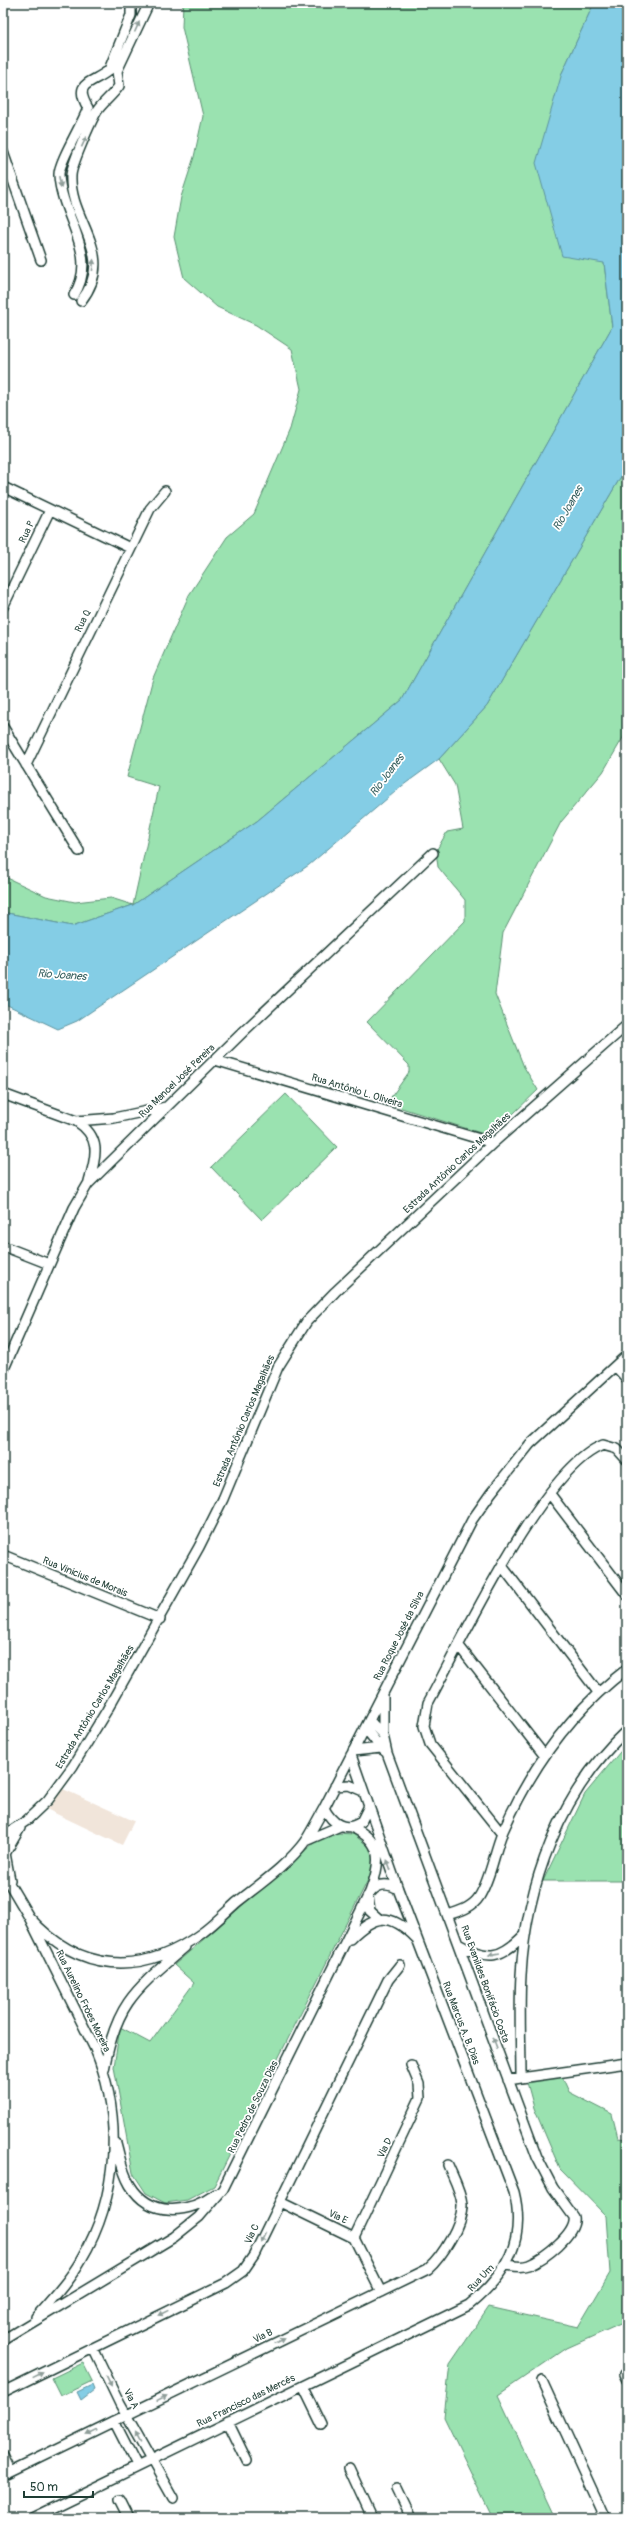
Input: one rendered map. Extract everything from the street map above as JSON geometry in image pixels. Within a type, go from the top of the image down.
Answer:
[{"type":"street","points":[[77,298],[90,289],[95,252],[74,195],[71,176],[93,110],[119,86],[113,70],[131,16],[131,5],[147,5],[113,70],[85,83],[82,97],[93,110]]},
{"type":"street","points":[[3,152],[41,260]]},
{"type":"street","points":[[3,487],[130,548]]},
{"type":"street","name":"Rua Q","points":[[26,764],[130,548],[150,509],[165,491]]},
{"type":"street","name":"Rua P","points":[[3,607],[50,510]]},
{"type":"street","points":[[3,728],[79,851]]},
{"type":"street","name":"Rua Manoel José Pereira","points":[[3,1371],[74,1208],[88,1184],[166,1107],[433,853]]},
{"type":"street","name":"Estrada Antônio Carlos Magalhães","points":[[4,1851],[26,1821],[48,1800],[73,1766],[160,1619],[212,1522],[278,1367],[296,1337],[336,1292],[496,1141],[627,1025]]},
{"type":"street","name":"Rua Antônio L. Oliveira","points":[[215,1060],[496,1141]]},
{"type":"street","points":[[3,1094],[76,1122],[90,1133],[95,1145],[93,1169],[88,1184]]},
{"type":"street","points":[[76,1122],[114,1118],[166,1107]]},
{"type":"street","points":[[3,1246],[49,1264]]},
{"type":"street","name":"Rua Roque José da Silva","points":[[104,2070],[109,2043],[123,2008],[147,1979],[280,1868],[305,1841],[324,1808],[457,1546],[491,1493],[530,1444],[627,1355]]},
{"type":"street","points":[[615,1366],[627,1379]]},
{"type":"street","points":[[502,1834],[430,1744],[424,1726],[428,1703],[514,1544],[550,1494],[576,1463],[594,1448],[610,1445],[627,1460]]},
{"type":"street","points":[[550,1494],[627,1595]]},
{"type":"street","name":"Rua Vinicius de Morais","points":[[3,1555],[160,1619]]},
{"type":"street","points":[[502,1566],[598,1692]]},
{"type":"street","points":[[459,1646],[544,1755]]},
{"type":"street","points":[[448,1915],[466,1908],[478,1898],[502,1834],[544,1755],[570,1721],[598,1692],[627,1669]]},
{"type":"street","points":[[384,1690],[384,1751]]},
{"type":"street","points":[[367,1724],[383,1735]]},
{"type":"street","points":[[367,1724],[384,1751]]},
{"type":"street","points":[[521,2078],[520,2002],[525,1934],[543,1863],[562,1816],[573,1796],[601,1756],[627,1730]]},
{"type":"street","points":[[352,1753],[384,1751]]},
{"type":"street","name":"Rua Evanildes Bonifácio Costa","points":[[384,1751],[448,1915],[508,2080],[545,2175],[560,2200],[574,2217],[572,2229],[543,2258],[528,2266],[517,2267],[507,2265]]},
{"type":"street","name":"Rua Marcus A. B. Dias","points":[[352,1753],[368,1808],[514,2192],[518,2218],[517,2234],[507,2265]]},
{"type":"street","points":[[335,1786],[349,1785],[363,1790]]},
{"type":"street","points":[[324,1808],[331,1820],[340,1826]]},
{"type":"street","points":[[305,1841],[340,1826],[351,1827],[364,1818],[368,1808]]},
{"type":"street","name":"Estrada Antônio Carlos Magalhães","points":[[3,1836],[26,1821]]},
{"type":"street","name":"Rua Pedro de Souza Dias","points":[[3,2340],[174,2237],[199,2217],[223,2189],[370,1894],[378,1871],[378,1856],[375,1846],[362,1832],[351,1827]]},
{"type":"street","points":[[4,1851],[13,1887]]},
{"type":"street","points":[[3,1873],[13,1887]]},
{"type":"street","points":[[379,1919],[370,1911],[370,1894],[383,1884],[391,1885],[398,1889]]},
{"type":"street","name":"Rua Aurelino Fróes Moreira","points":[[13,1887],[87,2030],[104,2070],[115,2138],[109,2187],[92,2238],[68,2280],[30,2324]]},
{"type":"street","points":[[391,1920],[400,1914],[404,1903]]},
{"type":"street","name":"Rua Roque José da Silva","points":[[29,1917],[41,1930],[63,1948],[77,1955],[107,1963],[130,1962],[155,1957],[202,1933]]},
{"type":"street","points":[[343,1946],[366,1924],[379,1919],[391,1920],[402,1924],[418,1940]]},
{"type":"street","points":[[458,1944],[481,1955],[492,1956],[505,1952],[525,1934]]},
{"type":"street","name":"Via C","points":[[3,2392],[234,2278],[252,2259],[388,1980],[400,1965]]},
{"type":"street","points":[[508,2080],[627,2063]]},
{"type":"street","name":"Via D","points":[[354,2238],[420,2098],[419,2084],[411,2065]]},
{"type":"street","points":[[115,2138],[130,2185],[139,2197],[151,2205],[166,2210],[181,2210],[197,2206],[223,2189]]},
{"type":"street","name":"Via B","points":[[7,2473],[428,2269],[443,2254],[462,2210],[461,2195],[448,2165]]},
{"type":"street","name":"Via E","points":[[280,2202],[354,2238],[381,2292]]},
{"type":"street","name":"Rua Um","points":[[469,2304],[492,2284],[507,2265]]},
{"type":"street","name":"Rua Francisco das Mercês","points":[[32,2518],[469,2304]]},
{"type":"street","name":"Via A","points":[[93,2348],[126,2415],[150,2460],[173,2498]]},
{"type":"street","points":[[542,2381],[605,2518]]},
{"type":"street","points":[[303,2386],[322,2425]]},
{"type":"street","points":[[114,2421],[137,2466]]},
{"type":"street","points":[[228,2422],[247,2461]]},
{"type":"street","points":[[3,2455],[7,2473]]},
{"type":"street","points":[[349,2468],[372,2518]]},
{"type":"street","points":[[397,2489],[411,2518]]},
{"type":"street","points":[[120,2500],[129,2518]]},
{"type":"shaded area","points":[[63,1789],[134,1821],[122,1845],[46,1809]]},
{"type":"green space","points":[[183,3],[594,3],[562,73],[604,263],[612,327],[402,700],[257,821],[133,905],[159,787],[127,777],[153,678],[189,595],[227,537],[254,514],[290,429],[301,389],[292,349],[256,325],[217,307],[184,278],[174,237],[181,197],[194,157],[203,116],[182,27]]},
{"type":"green space","points":[[627,466],[627,731],[603,772],[561,822],[503,933],[495,994],[524,1067],[538,1090],[490,1136],[392,1105],[389,1100],[409,1072],[409,1065],[367,1022],[465,921],[465,900],[438,867],[436,851],[447,832],[463,829],[455,785],[439,759],[487,706]]},
{"type":"green space","points":[[3,876],[46,896],[75,902],[111,898],[133,905],[72,926],[7,913],[3,910]]},
{"type":"green space","points":[[286,1094],[337,1147],[262,1220],[211,1167]]},
{"type":"green space","points":[[625,1746],[627,1881],[543,1881],[585,1794]]},
{"type":"green space","points":[[337,1833],[353,1834],[372,1849],[373,1870],[214,2186],[187,2200],[165,2203],[146,2193],[133,2173],[114,2067],[120,2027],[150,2043],[194,1983],[174,1965],[316,1841],[324,1835]]},
{"type":"green space","points":[[561,2074],[569,2092],[612,2114],[618,2138],[627,2139],[627,2321],[567,2348],[498,2395],[556,2518],[493,2518],[444,2417],[450,2364],[489,2307],[578,2327],[610,2273],[606,2216],[560,2169],[534,2108],[525,2075]]},
{"type":"green space","points":[[83,2363],[92,2381],[61,2396],[52,2378]]},
{"type":"water","name":"Rio Joanes","points":[[594,3],[627,3],[627,466],[487,706],[439,759],[402,786],[309,865],[77,1021],[58,1029],[3,1003],[3,910],[7,913],[72,926],[133,905],[257,821],[402,700],[612,327],[604,263],[562,256],[536,163],[562,73]]},
{"type":"water","points":[[92,2385],[94,2390],[81,2400],[77,2392]]}]
